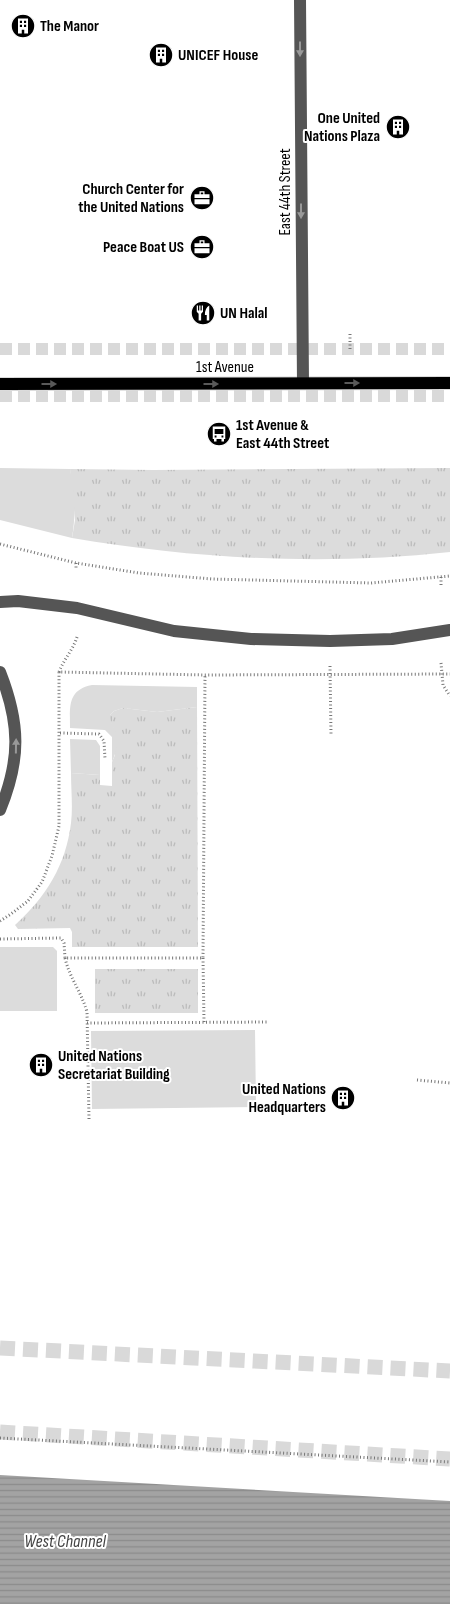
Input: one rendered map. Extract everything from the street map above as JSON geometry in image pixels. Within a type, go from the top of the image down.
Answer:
[{"type":"main road","name":"1st Avenue","points":[[0,384],[450,383]]},
{"type":"street","name":"East 44th Street","points":[[300,0],[303,383]]},
{"type":"street","points":[[0,602],[18,601],[77,608],[174,631],[251,639],[392,640],[450,630]]},
{"type":"street","points":[[0,672],[10,696],[16,735],[13,774],[0,810]]},
{"type":"path","points":[[350,334],[350,349]]},
{"type":"path","points":[[0,544],[76,564],[139,573],[222,580],[371,583],[450,576]]},
{"type":"path","points":[[76,564],[76,570]]},
{"type":"path","points":[[441,577],[441,587]]},
{"type":"path","points":[[0,920],[11,914],[28,900],[42,882],[52,856],[59,826],[59,672],[74,647],[77,637]]},
{"type":"path","points":[[330,661],[331,735]]},
{"type":"path","points":[[441,663],[443,685],[450,696]]},
{"type":"path","points":[[59,672],[205,675],[450,674]]},
{"type":"path","points":[[204,1022],[205,675]]},
{"type":"path","points":[[60,733],[99,734],[104,741],[105,759]]},
{"type":"path","points":[[0,939],[62,938],[64,942],[65,958],[69,973],[83,998],[87,1012],[89,1119]]},
{"type":"path","points":[[65,958],[203,958]]},
{"type":"path","points":[[87,1023],[269,1022]]},
{"type":"path","points":[[417,1080],[450,1083]]},
{"type":"path","points":[[0,1438],[450,1462]]},
{"type":"green space","points":[[0,468],[70,469],[74,503],[72,538],[0,520]]},
{"type":"green space","points":[[450,468],[450,552],[355,559],[260,558],[166,551],[72,538],[75,520],[70,469]]},
{"type":"green space","points":[[92,685],[197,687],[197,707],[157,712],[123,708],[114,711],[110,717],[117,742],[112,762],[112,737],[105,730],[70,728],[70,706],[74,695],[84,687]]},
{"type":"green space","points":[[197,707],[198,947],[72,947],[72,932],[70,928],[18,929],[15,925],[45,891],[53,879],[64,853],[72,817],[71,773],[100,775],[100,785],[112,786],[115,732],[110,721],[110,715],[114,711],[123,708],[157,712]]},
{"type":"green space","points":[[70,739],[96,740],[100,746],[100,775],[71,773]]},
{"type":"green space","points":[[0,947],[53,947],[57,951],[57,1011],[0,1011]]},
{"type":"green space","points":[[95,969],[198,969],[198,1013],[95,1013]]},
{"type":"green space","points":[[255,1030],[256,1107],[92,1109],[91,1031]]},
{"type":"water","name":"West Channel","points":[[0,1475],[450,1501],[450,1604],[0,1604]]},
{"type":"tunnel","points":[[0,349],[450,349]]},
{"type":"tunnel","points":[[0,396],[450,396]]},
{"type":"tunnel","points":[[0,1348],[450,1371]]},
{"type":"tunnel","points":[[0,1432],[450,1459]]},
{"type":"place","name":"The Manor","points":[[23,26]]},
{"type":"place","name":"UNICEF House","points":[[161,55]]},
{"type":"place","name":"One United Nations Plaza","points":[[398,127]]},
{"type":"place","name":"Church Center for the United Nations","points":[[202,198]]},
{"type":"place","name":"Peace Boat US","points":[[202,247]]},
{"type":"place","name":"UN Halal","points":[[203,313]]},
{"type":"place","name":"1st Avenue & East 44th Street","points":[[219,434]]},
{"type":"place","name":"United Nations Secretariat Building","points":[[41,1065]]},
{"type":"place","name":"United Nations Headquarters","points":[[343,1098]]}]
